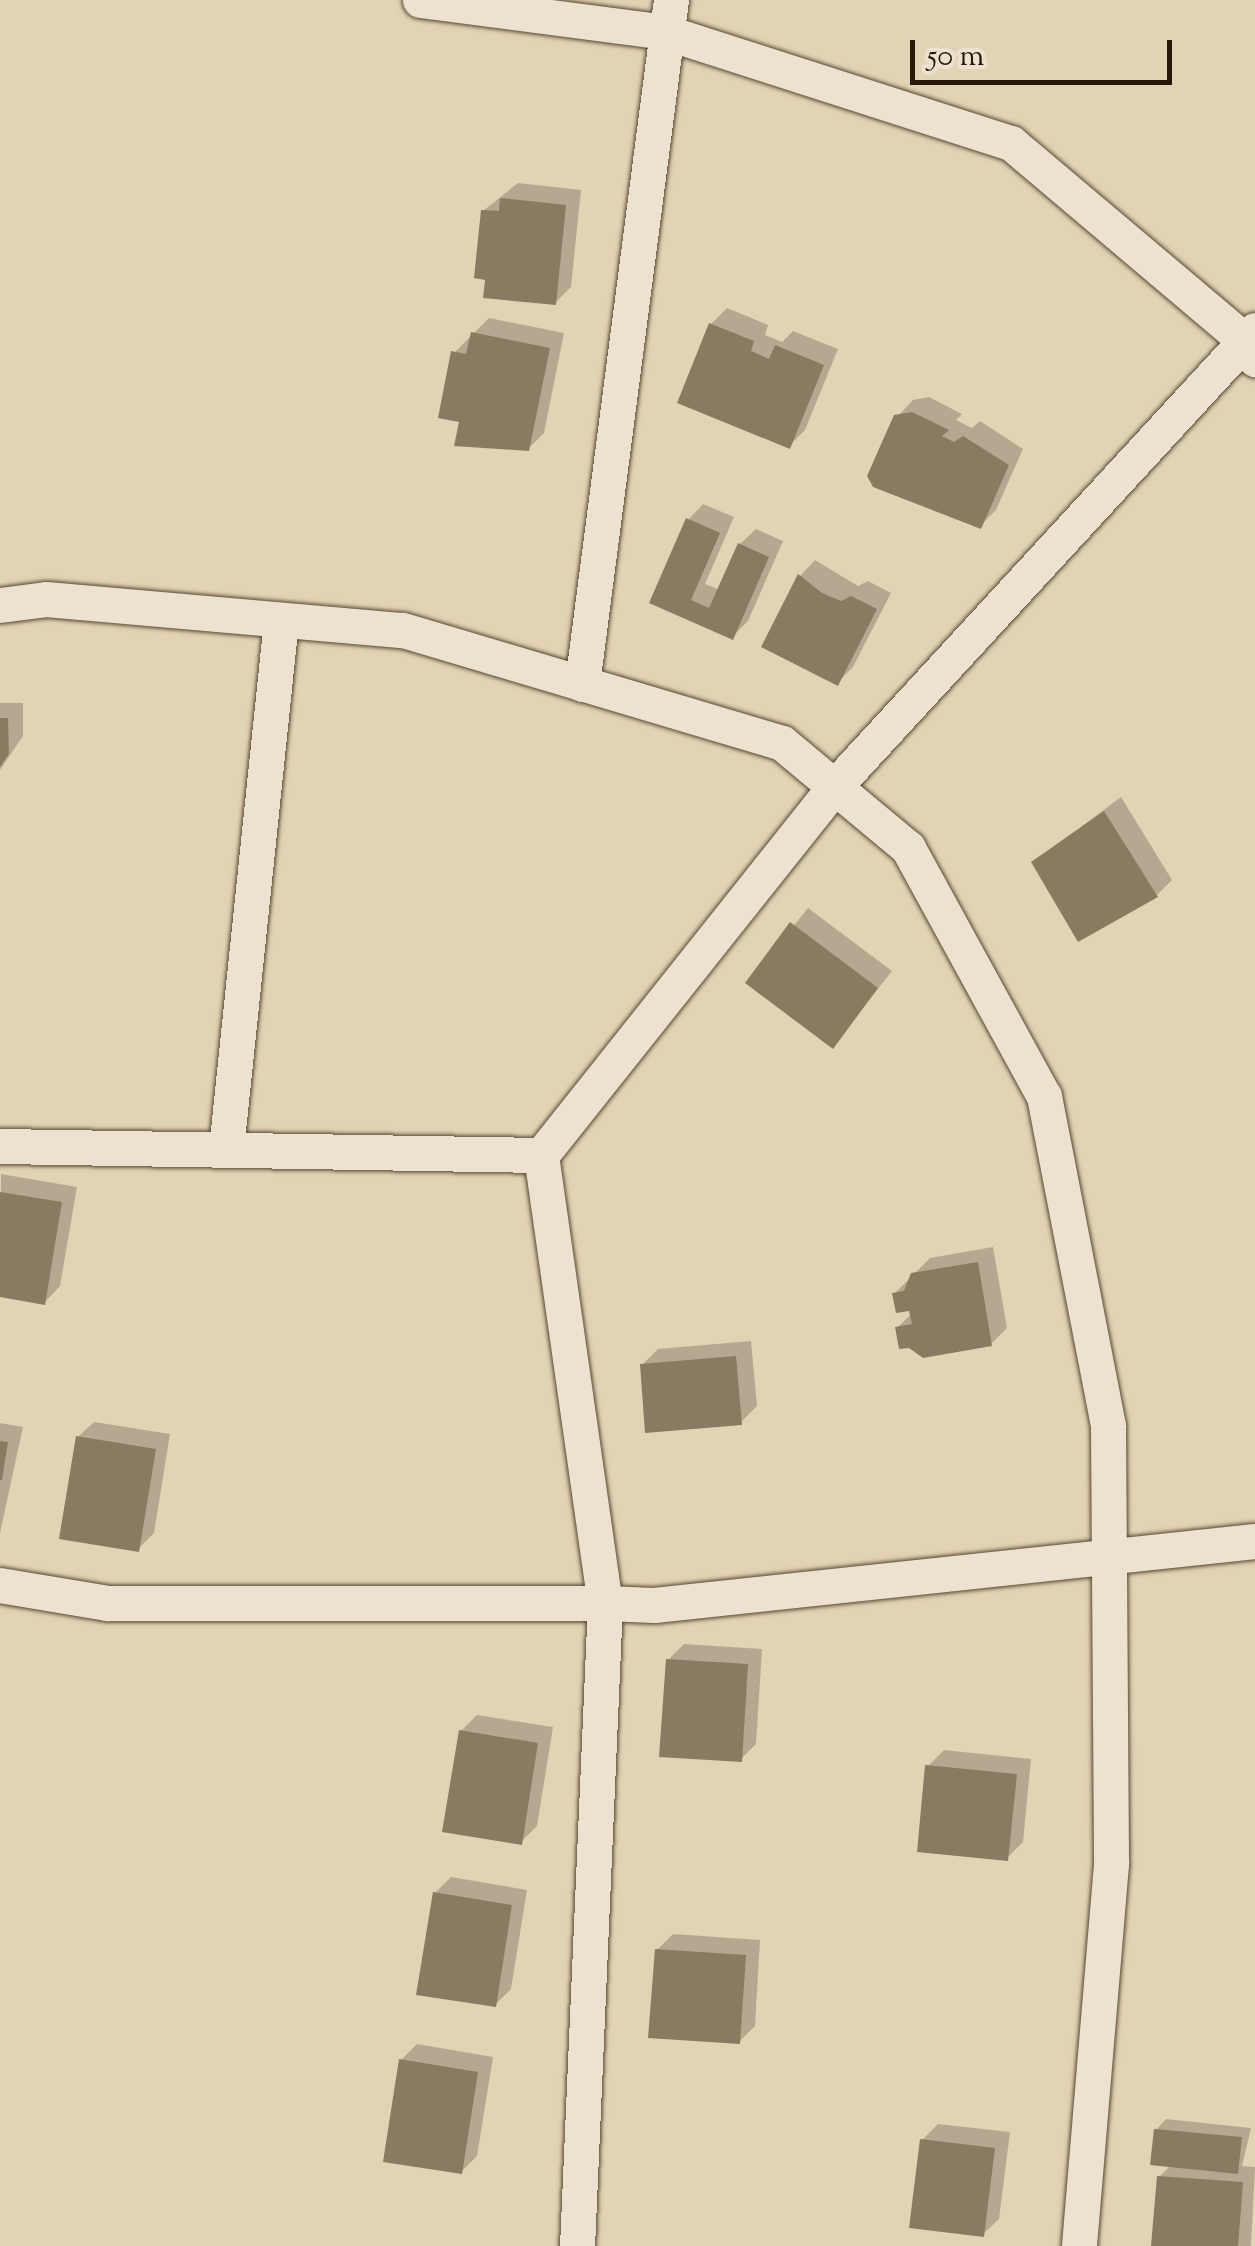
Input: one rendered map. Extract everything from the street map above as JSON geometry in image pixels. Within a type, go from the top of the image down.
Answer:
[{"type":"street","points":[[420,0],[668,16],[1011,142],[1252,344],[834,787],[541,1155],[605,1603],[577,2246]]},
{"type":"street","points":[[582,684],[668,16]]},
{"type":"street","points":[[0,606],[46,599],[403,630],[782,743],[908,848],[1044,1096],[1108,1426],[1110,1864],[1079,2246]]},
{"type":"street","points":[[226,1150],[281,620]]},
{"type":"street","points":[[0,1146],[541,1155]]},
{"type":"street","points":[[0,1585],[107,1604],[654,1605],[1255,1541]]},
{"type":"building","points":[[500,198],[566,205],[556,305],[483,298],[485,280],[474,278],[481,210],[499,211]]},
{"type":"building","points":[[709,323],[754,341],[751,351],[769,359],[775,345],[824,365],[790,449],[677,403]]},
{"type":"building","points":[[471,332],[550,348],[529,451],[454,446],[459,422],[438,418],[451,351],[466,354]]},
{"type":"building","points":[[912,412],[949,430],[942,436],[954,442],[963,436],[1009,465],[981,529],[873,487],[867,476],[894,415]]},
{"type":"building","points":[[686,518],[720,533],[691,600],[709,608],[738,543],[769,557],[733,640],[649,603]]},
{"type":"building","points":[[798,574],[822,593],[841,601],[851,596],[877,609],[838,686],[761,647]]},
{"type":"building","points":[[0,718],[8,718],[9,754],[0,767]]},
{"type":"building","points":[[1104,811],[1158,897],[1078,942],[1031,862]]},
{"type":"building","points":[[790,922],[878,988],[833,1049],[745,983]]},
{"type":"building","points":[[0,1192],[62,1202],[45,1305],[0,1297]]},
{"type":"building","points":[[978,1262],[992,1346],[923,1358],[909,1348],[899,1349],[895,1327],[912,1324],[909,1311],[896,1313],[892,1293],[904,1291],[911,1273]]},
{"type":"building","points":[[736,1356],[742,1425],[645,1433],[640,1364]]},
{"type":"building","points":[[76,1436],[156,1449],[139,1552],[59,1539]]},
{"type":"building","points":[[0,1441],[8,1442],[2,1480],[0,1480]]},
{"type":"building","points":[[666,1659],[748,1664],[742,1762],[659,1757]]},
{"type":"building","points":[[459,1730],[538,1743],[522,1845],[442,1832]]},
{"type":"building","points":[[925,1765],[1017,1774],[1008,1861],[917,1852]]},
{"type":"building","points":[[433,1892],[512,1905],[496,2007],[416,1995]]},
{"type":"building","points":[[655,1949],[746,1955],[740,2044],[648,2038]]},
{"type":"building","points":[[399,2059],[478,2072],[462,2174],[383,2162]]},
{"type":"building","points":[[1154,2129],[1242,2137],[1238,2174],[1150,2165]]},
{"type":"building","points":[[920,2139],[995,2148],[984,2237],[909,2228]]},
{"type":"building","points":[[1157,2176],[1243,2182],[1238,2246],[1151,2246]]}]
